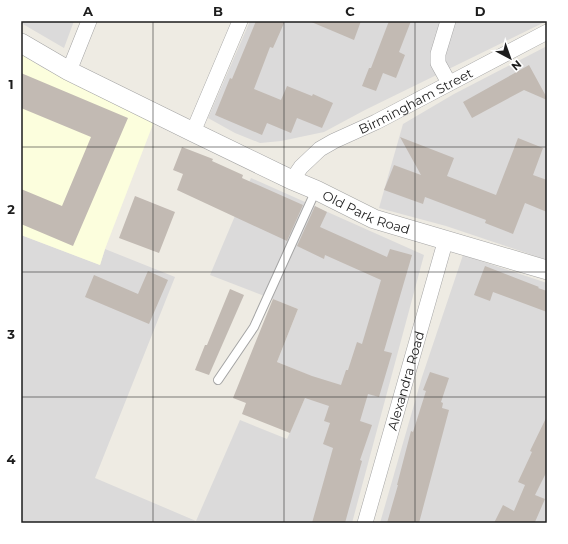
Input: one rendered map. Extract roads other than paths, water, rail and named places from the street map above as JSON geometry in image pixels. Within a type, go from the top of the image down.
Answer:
[{"type":"street","points":[[69,71],[89,21]]},
{"type":"street","points":[[193,132],[240,21]]},
{"type":"street","points":[[448,21],[438,54],[438,63],[449,83]]},
{"type":"street","name":"Birmingham Street","points":[[292,180],[301,167],[320,149],[376,122],[547,32]]},
{"type":"street","name":"Old Park Road","points":[[21,43],[69,71],[374,219],[547,270]]},
{"type":"street","name":"Alexandra Road","points":[[365,523],[446,239]]},
{"type":"lane","points":[[218,380],[254,327],[316,190]]}]
